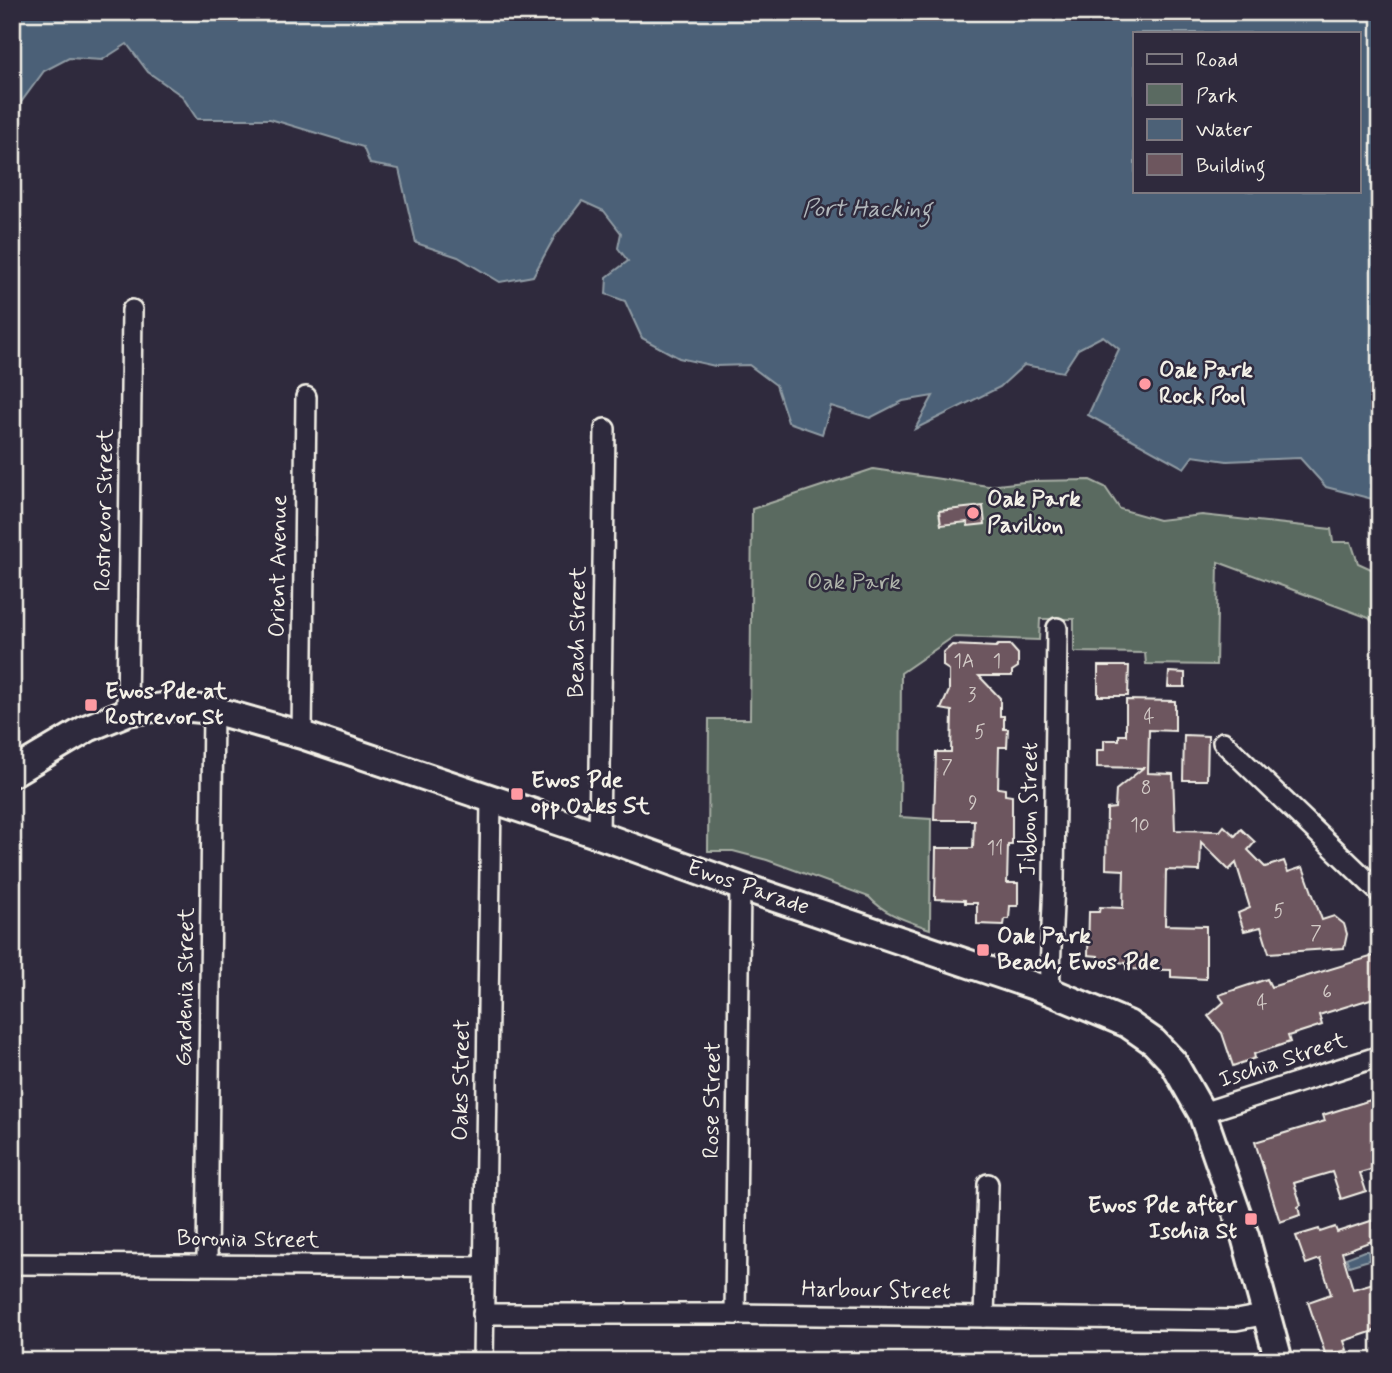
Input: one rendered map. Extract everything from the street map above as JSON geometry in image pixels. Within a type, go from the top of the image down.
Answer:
[{"type":"street","name":"Rostrevor Street","points":[[127,712],[132,310]]},
{"type":"street","name":"Orient Avenue","points":[[302,735],[306,397]]},
{"type":"street","name":"Beach Street","points":[[599,835],[605,429]]},
{"type":"street","name":"Jibbon Street","points":[[1049,991],[1054,883],[1056,628]]},
{"type":"street","name":"Ewos Parade","points":[[12,773],[88,728],[127,712],[169,706],[213,710],[302,735],[599,835],[1049,991],[1128,1024],[1148,1037],[1173,1062],[1202,1113],[1245,1236],[1279,1361]]},
{"type":"street","name":"Gardenia Street","points":[[207,1264],[213,710]]},
{"type":"street","points":[[1223,742],[1380,892]]},
{"type":"street","name":"Oaks Street","points":[[483,1361],[491,799]]},
{"type":"street","name":"Rose Street","points":[[735,1314],[740,886]]},
{"type":"street","name":"Ischia Street","points":[[1202,1113],[1380,1056]]},
{"type":"street","points":[[984,1317],[988,1184]]},
{"type":"street","name":"Boronia Street","points":[[12,1264],[483,1268]]},
{"type":"street","name":"Harbour Street","points":[[484,1314],[1236,1320],[1268,1314]]},
{"type":"green space","name":"Oak Park","points":[[873,469],[988,486],[1033,481],[1090,480],[1105,487],[1120,509],[1159,520],[1202,515],[1331,529],[1333,542],[1351,542],[1358,563],[1380,573],[1380,631],[1369,618],[1218,562],[1216,665],[1146,664],[1145,653],[1074,652],[1074,619],[1040,619],[1039,640],[953,637],[901,673],[900,817],[931,819],[930,929],[890,913],[869,897],[767,860],[733,851],[708,851],[709,719],[750,719],[752,509]]},
{"type":"water","name":"Port Hacking","points":[[12,12],[1380,12],[1380,501],[1326,487],[1300,458],[1227,461],[1193,456],[1184,468],[1088,415],[1119,349],[1103,336],[1078,349],[1063,372],[1024,365],[1000,387],[915,429],[933,396],[903,401],[870,418],[831,406],[822,434],[788,422],[776,385],[749,365],[715,366],[679,358],[642,338],[625,301],[606,294],[607,277],[628,261],[618,248],[621,233],[604,211],[582,201],[555,236],[533,276],[500,282],[458,257],[416,243],[399,169],[370,164],[363,147],[270,119],[197,119],[182,96],[148,72],[127,44],[102,60],[69,58],[44,71],[19,105],[12,110]]},
{"type":"water","points":[[1368,1251],[1369,1260],[1349,1266],[1346,1258]]},
{"type":"building","name":"Oak Park Pavilion","points":[[983,506],[985,524],[968,526],[967,522],[941,525],[939,511]]},
{"type":"building","points":[[952,645],[1010,645],[1018,654],[1018,667],[1012,671],[1012,676],[979,676],[1000,698],[1000,716],[1004,716],[1004,729],[1008,729],[1007,747],[999,747],[998,788],[1005,789],[1005,795],[1012,796],[1012,845],[1008,845],[1007,883],[1018,883],[1018,906],[1010,906],[1009,919],[1005,919],[1004,925],[977,924],[977,903],[935,899],[936,848],[973,848],[974,820],[934,820],[936,752],[951,752],[952,711],[941,709],[949,691],[949,670],[943,666],[943,653]]},
{"type":"building","points":[[1098,666],[1129,666],[1128,696],[1098,696]]},
{"type":"building","points":[[1169,672],[1185,673],[1185,687],[1168,687]]},
{"type":"building","points":[[1126,700],[1175,701],[1175,731],[1149,730],[1148,773],[1173,774],[1175,830],[1220,831],[1224,826],[1235,836],[1241,829],[1255,842],[1248,850],[1265,867],[1284,861],[1288,872],[1303,867],[1322,920],[1334,916],[1344,924],[1347,934],[1344,948],[1269,953],[1261,927],[1244,931],[1238,913],[1250,908],[1236,863],[1229,870],[1201,842],[1200,871],[1166,870],[1165,925],[1206,926],[1206,979],[1171,977],[1171,970],[1126,969],[1126,963],[1098,960],[1098,956],[1088,955],[1089,912],[1099,912],[1100,907],[1123,908],[1124,870],[1106,869],[1107,809],[1115,808],[1116,790],[1143,768],[1097,767],[1097,750],[1104,750],[1104,740],[1119,740],[1119,735],[1126,735]]},
{"type":"building","points":[[1184,735],[1208,736],[1207,780],[1183,780]]},
{"type":"building","points":[[1380,954],[1380,996],[1319,1015],[1322,1025],[1288,1036],[1290,1042],[1254,1054],[1255,1058],[1233,1066],[1222,1033],[1208,1016],[1224,1002],[1219,995],[1267,979],[1271,987]]},
{"type":"building","points":[[1377,1098],[1380,1105],[1380,1167],[1360,1173],[1366,1191],[1341,1199],[1332,1172],[1294,1183],[1301,1205],[1298,1207],[1300,1215],[1280,1222],[1255,1142],[1325,1121],[1323,1115]]},
{"type":"building","points":[[1380,1218],[1380,1238],[1342,1252],[1353,1289],[1380,1281],[1380,1329],[1344,1341],[1347,1350],[1326,1356],[1308,1302],[1331,1294],[1320,1259],[1306,1264],[1296,1236],[1335,1227],[1337,1232]]},
{"type":"place","name":"Oak Park Rock Pool","points":[[1145,384]]},
{"type":"place","name":"Oak Park Pavilion","points":[[973,513]]},
{"type":"place","name":"Ewos Pde at Rostrevor St","points":[[91,705]]},
{"type":"place","name":"Ewos Pde opp Oaks St","points":[[517,794]]},
{"type":"place","name":"Oak Park Beach, Ewos Pde","points":[[983,950]]},
{"type":"place","name":"Ewos Pde after Ischia St","points":[[1251,1219]]}]
